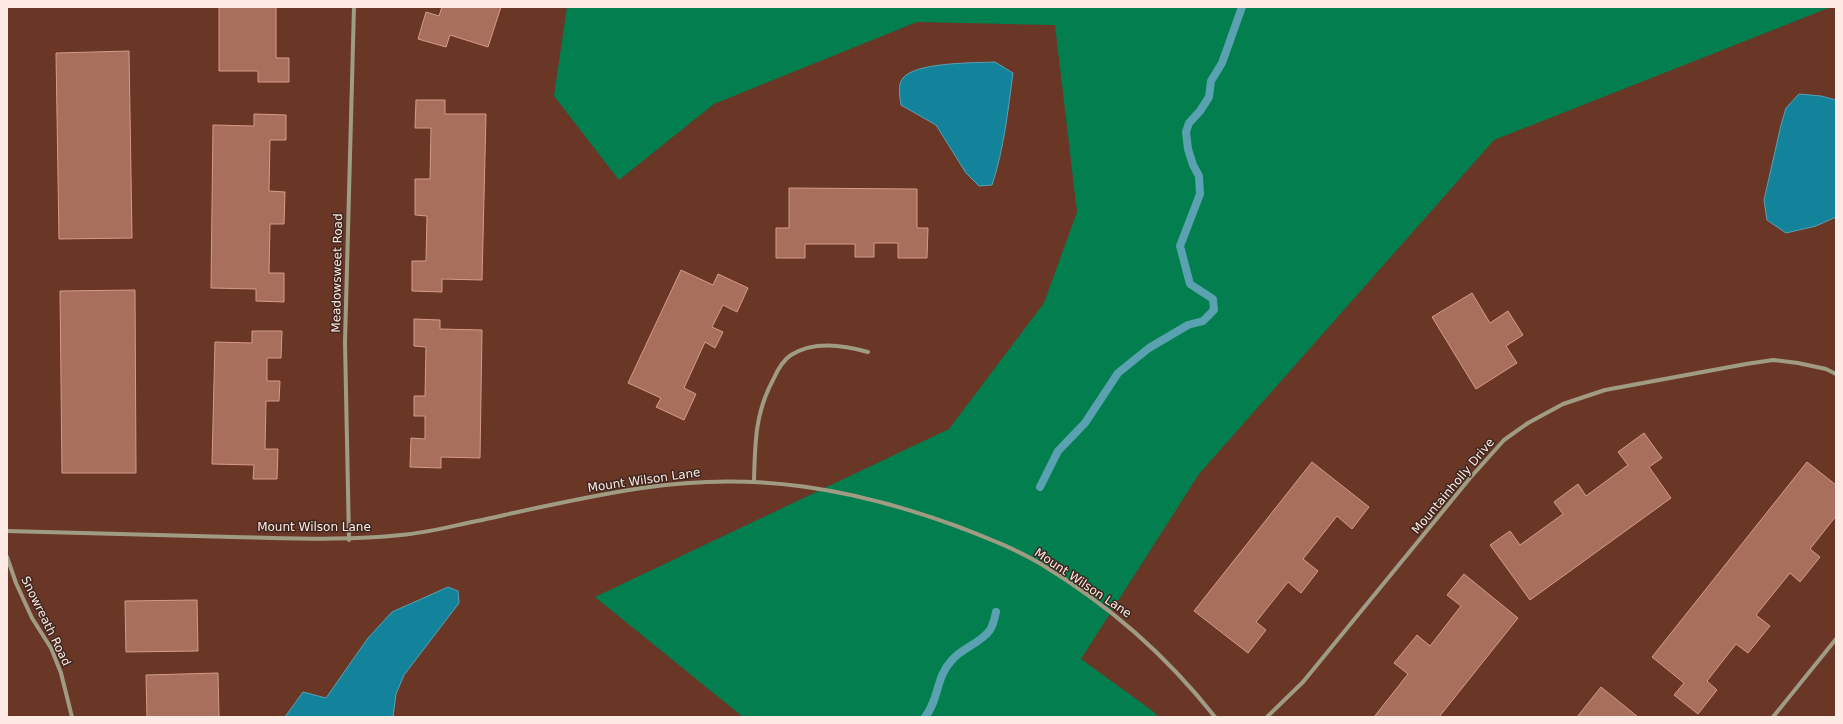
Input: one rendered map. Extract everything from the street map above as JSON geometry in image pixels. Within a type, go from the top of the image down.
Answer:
[{"type":"street","name":"Meadowsweet Road","points":[[349,540],[345,342],[354,7]]},
{"type":"street","points":[[754,481],[755,442],[759,414],[767,391],[777,371],[790,355],[811,347],[830,345],[851,347],[868,352]]},
{"type":"street","name":"Mountainholly Drive","points":[[1267,717],[1303,682],[1470,478],[1504,440],[1528,423],[1563,404],[1605,390],[1746,364],[1773,360],[1798,363],[1826,369],[1836,374]]},
{"type":"street","name":"Mount Wilson Lane","points":[[7,531],[349,540],[406,535],[642,488],[706,481],[754,481],[821,489],[876,500],[938,519],[987,538],[1039,563],[1124,622],[1157,651],[1196,692],[1215,717]]},
{"type":"street","name":"Snowreath Road","points":[[7,556],[16,583],[32,618],[51,648],[61,673],[72,717]]},
{"type":"street","points":[[1773,717],[1836,639]]},
{"type":"green space","points":[[567,7],[1831,7],[1494,140],[1199,474],[1081,659],[1154,712],[1158,717],[743,717],[595,597],[949,429],[1044,303],[1077,212],[1055,25],[917,22],[714,104],[619,180],[554,96]]},
{"type":"water","points":[[995,62],[1013,73],[1000,158],[992,185],[979,186],[966,173],[936,125],[901,105],[899,88],[903,78],[920,69],[946,64]]},
{"type":"water","points":[[1799,94],[1821,96],[1836,100],[1836,217],[1816,226],[1786,233],[1767,220],[1764,200],[1786,108]]},
{"type":"water","points":[[448,587],[458,591],[459,603],[404,675],[396,694],[393,717],[285,717],[303,692],[326,698],[368,638],[392,612]]},
{"type":"building","points":[[219,7],[276,7],[276,58],[289,58],[289,82],[258,82],[258,71],[219,71]]},
{"type":"building","points":[[442,7],[501,7],[488,47],[450,35],[446,47],[418,39],[426,12],[439,16]]},
{"type":"building","points":[[129,51],[132,238],[59,239],[56,53]]},
{"type":"building","points":[[416,100],[445,100],[445,114],[486,114],[482,280],[442,279],[442,292],[412,291],[412,261],[426,261],[427,216],[415,215],[415,179],[430,179],[431,128],[415,128]]},
{"type":"building","points":[[254,114],[286,115],[286,140],[270,140],[269,191],[285,192],[284,224],[270,224],[269,273],[284,273],[284,302],[256,301],[256,289],[211,288],[213,125],[254,126]]},
{"type":"building","points":[[789,188],[917,189],[917,228],[928,228],[927,258],[898,258],[898,243],[874,243],[874,257],[855,257],[855,244],[805,244],[805,258],[776,258],[776,228],[789,228]]},
{"type":"building","points":[[681,270],[713,285],[718,274],[748,288],[737,312],[723,305],[712,327],[723,332],[715,348],[705,342],[684,388],[696,394],[684,420],[656,407],[661,398],[628,383]]},
{"type":"building","points":[[135,290],[136,473],[62,473],[60,291]]},
{"type":"building","points":[[1472,293],[1490,323],[1508,311],[1523,335],[1506,346],[1517,363],[1476,389],[1432,317]]},
{"type":"building","points":[[414,319],[440,320],[440,329],[482,330],[480,458],[441,457],[441,468],[410,467],[411,438],[425,439],[425,416],[414,416],[414,396],[425,396],[426,347],[414,346]]},
{"type":"building","points":[[252,331],[282,331],[281,358],[267,358],[267,381],[280,381],[279,401],[266,401],[265,449],[278,449],[277,479],[253,479],[254,465],[212,464],[215,342],[252,343]]},
{"type":"building","points":[[1644,433],[1662,458],[1649,467],[1671,498],[1530,600],[1490,545],[1510,531],[1520,545],[1563,514],[1554,502],[1578,484],[1586,496],[1628,465],[1618,452]]},
{"type":"building","points":[[1312,462],[1369,507],[1352,529],[1337,516],[1303,559],[1318,571],[1301,593],[1288,582],[1256,622],[1266,630],[1248,653],[1194,611]]},
{"type":"building","points":[[1807,462],[1836,485],[1836,516],[1810,549],[1820,557],[1800,582],[1790,573],[1756,615],[1770,626],[1748,653],[1736,644],[1707,681],[1717,690],[1698,714],[1674,695],[1684,683],[1652,657]]},
{"type":"building","points":[[1464,574],[1518,618],[1439,717],[1374,717],[1408,674],[1394,663],[1417,635],[1430,646],[1461,606],[1447,595]]},
{"type":"building","points":[[197,600],[198,651],[126,652],[125,601]]},
{"type":"building","points":[[218,673],[219,717],[147,717],[146,675]]},
{"type":"building","points":[[1601,687],[1638,717],[1577,717]]},
{"type":"waterway","points":[[1040,487],[1058,451],[1085,423],[1118,373],[1149,348],[1188,325],[1203,321],[1214,310],[1213,299],[1190,284],[1180,246],[1200,194],[1199,176],[1193,165],[1188,149],[1186,132],[1189,123],[1200,111],[1209,97],[1211,81],[1222,63],[1242,7]]},
{"type":"waterway","points":[[925,717],[930,710],[940,681],[947,667],[956,656],[986,635],[992,626],[996,612]]}]
